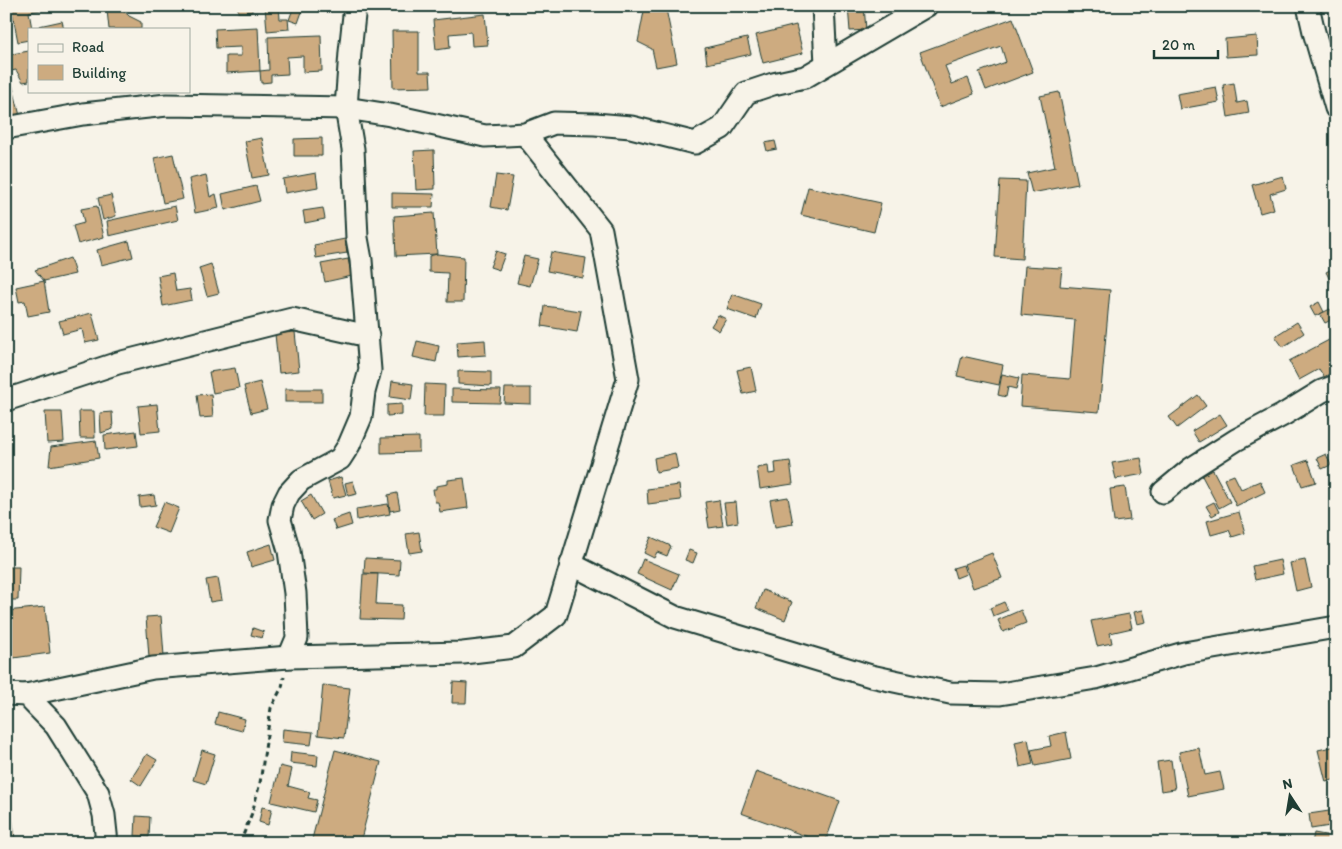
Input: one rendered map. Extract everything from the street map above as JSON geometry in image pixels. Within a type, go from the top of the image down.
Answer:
[{"type":"street","points":[[289,657],[297,638],[294,585],[289,551],[280,520],[283,505],[289,493],[301,480],[340,459],[350,445],[360,417],[370,370],[361,260],[357,238],[353,150],[346,108],[355,6]]},
{"type":"street","points":[[823,6],[826,64]]},
{"type":"street","points":[[6,128],[83,114],[167,105],[346,108],[390,115],[485,136],[525,134],[554,123],[595,124],[631,127],[695,143],[722,128],[746,93],[773,84],[805,77],[926,6]]},
{"type":"street","points":[[1308,6],[1336,108]]},
{"type":"street","points":[[16,695],[153,668],[289,657],[463,653],[514,647],[556,615],[628,378],[601,230],[525,134]]},
{"type":"street","points":[[6,400],[118,364],[292,319],[368,336]]},
{"type":"street","points":[[1163,492],[1192,468],[1236,440],[1283,415],[1322,391],[1336,386]]},
{"type":"street","points":[[571,564],[675,617],[871,676],[950,693],[1000,694],[1096,678],[1184,653],[1336,627]]},
{"type":"street","points":[[16,695],[56,726],[98,793],[104,815],[106,843]]},
{"type":"path","points":[[240,843],[252,813],[260,783],[271,708],[282,687],[289,657]]},
{"type":"building","points":[[11,6],[40,6],[41,10],[29,12],[32,28],[28,28],[28,40],[18,42]]},
{"type":"building","points":[[238,6],[252,6],[252,12],[238,12]]},
{"type":"building","points":[[265,6],[279,6],[280,19],[288,19],[289,29],[267,31]]},
{"type":"building","points":[[294,6],[303,9],[298,23],[289,20]]},
{"type":"building","points":[[645,6],[666,9],[677,63],[656,67],[652,49],[638,42]]},
{"type":"building","points":[[848,6],[864,6],[866,30],[850,31]]},
{"type":"building","points":[[121,8],[129,16],[141,22],[141,28],[109,28],[107,10]]},
{"type":"building","points":[[485,14],[488,45],[472,46],[471,32],[449,34],[450,48],[436,50],[433,20]]},
{"type":"building","points":[[1013,18],[1033,72],[986,90],[979,72],[1006,62],[1001,46],[945,66],[952,84],[968,78],[974,94],[940,107],[920,52]]},
{"type":"building","points":[[62,21],[64,28],[39,28],[39,26]]},
{"type":"building","points":[[796,25],[803,53],[763,63],[756,35]]},
{"type":"building","points":[[258,27],[260,71],[226,73],[226,56],[241,56],[241,47],[216,48],[215,29]]},
{"type":"building","points":[[392,31],[419,31],[419,72],[430,72],[431,87],[393,88]]},
{"type":"building","points":[[321,35],[322,71],[303,72],[303,56],[287,57],[288,74],[271,75],[271,82],[261,83],[260,71],[269,70],[268,37]]},
{"type":"building","points":[[1257,36],[1258,55],[1226,57],[1225,39]]},
{"type":"building","points":[[747,38],[751,54],[707,64],[705,48]]},
{"type":"building","points":[[28,51],[28,81],[23,82],[16,70],[6,72],[6,55]]},
{"type":"building","points":[[12,83],[20,116],[6,120],[6,84]]},
{"type":"building","points":[[1234,83],[1237,103],[1247,101],[1249,113],[1228,117],[1223,85]]},
{"type":"building","points":[[1216,87],[1219,102],[1180,109],[1177,94]]},
{"type":"building","points":[[1059,92],[1078,184],[1032,193],[1027,173],[1055,167],[1040,96]]},
{"type":"building","points":[[262,138],[269,175],[252,178],[245,141]]},
{"type":"building","points":[[322,138],[322,156],[294,156],[294,139]]},
{"type":"building","points":[[775,141],[777,149],[767,151],[765,143]]},
{"type":"building","points":[[434,150],[435,189],[416,190],[414,151]]},
{"type":"building","points":[[173,154],[183,199],[163,203],[154,158]]},
{"type":"building","points":[[316,173],[318,187],[285,193],[283,179]]},
{"type":"building","points":[[206,175],[210,197],[216,194],[219,208],[195,213],[189,179]]},
{"type":"building","points":[[496,175],[513,177],[507,210],[491,207]]},
{"type":"building","points":[[1283,176],[1286,189],[1270,194],[1274,209],[1260,213],[1252,185]]},
{"type":"building","points":[[1000,180],[1026,181],[1022,259],[995,257]]},
{"type":"building","points":[[256,186],[260,201],[225,210],[222,194]]},
{"type":"building","points":[[808,187],[881,203],[874,232],[801,215]]},
{"type":"building","points":[[392,193],[434,194],[433,207],[392,207]]},
{"type":"building","points":[[111,195],[116,216],[103,220],[98,198]]},
{"type":"building","points":[[97,206],[104,237],[78,244],[73,226],[84,223],[81,209]]},
{"type":"building","points":[[175,206],[178,220],[109,236],[107,221]]},
{"type":"building","points":[[323,208],[325,219],[305,223],[303,211]]},
{"type":"building","points":[[434,213],[437,254],[396,256],[394,216]]},
{"type":"building","points":[[345,239],[347,253],[316,258],[314,245]]},
{"type":"building","points":[[129,241],[133,257],[101,265],[97,250]]},
{"type":"building","points":[[496,251],[505,254],[499,270],[490,267]]},
{"type":"building","points":[[551,252],[586,258],[583,278],[547,271]]},
{"type":"building","points":[[437,254],[464,257],[463,302],[447,302],[448,273],[429,272],[429,256]]},
{"type":"building","points":[[524,256],[538,259],[530,286],[517,283]]},
{"type":"building","points":[[70,258],[75,274],[44,281],[35,270]]},
{"type":"building","points":[[348,259],[352,276],[325,282],[321,264]]},
{"type":"building","points":[[211,264],[219,293],[207,296],[199,268]]},
{"type":"building","points":[[1025,266],[1062,268],[1060,286],[1110,290],[1099,412],[1020,406],[1022,375],[1070,379],[1075,320],[1021,315]]},
{"type":"building","points":[[1336,267],[1336,292],[1326,272]]},
{"type":"building","points":[[173,273],[176,291],[190,289],[192,300],[163,306],[158,276]]},
{"type":"building","points":[[44,281],[49,312],[28,316],[25,301],[19,302],[16,287]]},
{"type":"building","points":[[732,294],[761,304],[756,319],[727,309]]},
{"type":"building","points":[[1319,302],[1324,312],[1315,316],[1310,307]]},
{"type":"building","points":[[545,306],[581,311],[577,332],[542,326]]},
{"type":"building","points":[[1330,309],[1335,318],[1325,323],[1320,314]]},
{"type":"building","points":[[92,313],[99,340],[85,343],[82,329],[63,334],[59,321]]},
{"type":"building","points":[[718,315],[726,319],[719,331],[711,326]]},
{"type":"building","points":[[1297,322],[1304,333],[1283,347],[1275,336]]},
{"type":"building","points":[[295,332],[299,371],[279,373],[275,334]]},
{"type":"building","points":[[485,340],[486,355],[458,357],[457,342]]},
{"type":"building","points":[[1329,340],[1336,351],[1336,360],[1331,363],[1335,371],[1324,377],[1319,369],[1299,380],[1289,361]]},
{"type":"building","points":[[417,341],[439,346],[436,362],[413,357]]},
{"type":"building","points":[[962,356],[1003,365],[999,385],[957,376]]},
{"type":"building","points":[[751,367],[756,391],[743,394],[737,370]]},
{"type":"building","points":[[235,368],[239,388],[213,393],[209,372]]},
{"type":"building","points":[[458,371],[491,372],[491,386],[458,384]]},
{"type":"building","points":[[1002,374],[1019,378],[1016,389],[1008,387],[1006,397],[998,395]]},
{"type":"building","points":[[392,381],[413,384],[411,400],[390,397]]},
{"type":"building","points":[[260,382],[267,409],[251,413],[244,386]]},
{"type":"building","points":[[425,384],[445,385],[444,416],[424,416]]},
{"type":"building","points":[[505,388],[531,388],[531,404],[504,403]]},
{"type":"building","points":[[285,389],[322,389],[322,402],[285,402]]},
{"type":"building","points":[[452,389],[501,390],[500,403],[452,402]]},
{"type":"building","points":[[211,394],[213,417],[200,418],[197,395]]},
{"type":"building","points":[[1198,395],[1206,406],[1177,428],[1169,417]]},
{"type":"building","points":[[157,404],[160,431],[141,433],[138,406]]},
{"type":"building","points":[[402,404],[402,415],[387,416],[387,405]]},
{"type":"building","points":[[79,411],[94,411],[95,438],[80,438]]},
{"type":"building","points":[[45,412],[62,412],[64,442],[47,443]]},
{"type":"building","points":[[112,412],[113,429],[101,433],[100,413]]},
{"type":"building","points":[[1220,414],[1227,425],[1199,442],[1192,431]]},
{"type":"building","points":[[136,431],[138,446],[105,450],[104,435]]},
{"type":"building","points":[[419,437],[419,452],[381,453],[381,438]]},
{"type":"building","points":[[96,441],[99,458],[49,466],[51,447]]},
{"type":"building","points":[[675,453],[678,468],[656,472],[654,458]]},
{"type":"building","points":[[1326,454],[1331,465],[1322,469],[1317,458]]},
{"type":"building","points":[[1141,458],[1144,474],[1116,479],[1112,463]]},
{"type":"building","points":[[1308,460],[1316,482],[1302,486],[1294,465]]},
{"type":"building","points":[[790,461],[793,484],[760,489],[757,468],[768,466],[769,474],[776,473],[775,463]]},
{"type":"building","points":[[1213,470],[1230,502],[1219,508],[1202,476]]},
{"type":"building","points":[[1234,475],[1241,489],[1260,481],[1265,492],[1236,506],[1224,479]]},
{"type":"building","points":[[341,477],[346,495],[333,498],[328,481]]},
{"type":"building","points":[[464,478],[468,508],[440,512],[438,502],[435,502],[433,489],[436,489],[436,486],[448,484],[448,480]]},
{"type":"building","points":[[353,481],[357,494],[348,496],[345,483]]},
{"type":"building","points":[[679,485],[681,500],[648,504],[647,489]]},
{"type":"building","points":[[1125,487],[1130,520],[1114,522],[1110,489]]},
{"type":"building","points":[[397,493],[400,509],[390,511],[388,495]]},
{"type":"building","points":[[154,495],[156,505],[140,507],[139,497]]},
{"type":"building","points":[[311,495],[322,514],[312,520],[301,501]]},
{"type":"building","points":[[788,497],[793,524],[775,527],[770,500]]},
{"type":"building","points":[[719,500],[723,526],[709,528],[705,502]]},
{"type":"building","points":[[164,502],[179,508],[169,533],[153,527]]},
{"type":"building","points":[[736,502],[738,522],[727,524],[724,503]]},
{"type":"building","points":[[1214,502],[1219,512],[1212,516],[1206,506]]},
{"type":"building","points":[[388,504],[390,514],[357,520],[356,509]]},
{"type":"building","points":[[1239,512],[1245,533],[1232,537],[1229,530],[1211,535],[1207,521]]},
{"type":"building","points":[[349,514],[352,525],[336,530],[332,520]]},
{"type":"building","points":[[419,532],[422,551],[409,553],[406,534]]},
{"type":"building","points":[[651,537],[671,546],[667,556],[657,552],[654,558],[644,553]]},
{"type":"building","points":[[271,544],[275,560],[251,567],[247,552]]},
{"type":"building","points":[[689,550],[697,553],[693,563],[685,560]]},
{"type":"building","points":[[992,553],[1002,578],[973,588],[964,564]]},
{"type":"building","points":[[365,558],[400,560],[399,575],[364,573]]},
{"type":"building","points":[[643,559],[679,574],[672,590],[637,574]]},
{"type":"building","points":[[1280,560],[1283,574],[1255,580],[1252,566]]},
{"type":"building","points":[[1305,560],[1311,587],[1296,591],[1290,563]]},
{"type":"building","points":[[963,565],[966,574],[956,578],[953,568]]},
{"type":"building","points":[[6,567],[19,567],[18,600],[6,600]]},
{"type":"building","points":[[363,574],[378,574],[376,604],[402,605],[401,620],[360,619]]},
{"type":"building","points":[[218,578],[222,600],[210,602],[206,580]]},
{"type":"building","points":[[763,590],[792,602],[785,620],[756,608]]},
{"type":"building","points":[[1004,602],[1008,610],[993,616],[990,608]]},
{"type":"building","points":[[45,607],[50,653],[6,659],[6,611]]},
{"type":"building","points":[[1021,610],[1026,623],[1003,632],[998,620]]},
{"type":"building","points":[[1143,610],[1146,622],[1137,624],[1134,612]]},
{"type":"building","points":[[1129,614],[1132,628],[1110,633],[1112,643],[1097,646],[1091,621]]},
{"type":"building","points":[[161,616],[164,656],[149,657],[146,617]]},
{"type":"building","points":[[253,628],[264,632],[262,638],[251,635]]},
{"type":"building","points":[[453,682],[467,683],[466,703],[452,703]]},
{"type":"building","points":[[323,685],[350,688],[344,738],[318,735]]},
{"type":"building","points":[[218,712],[245,719],[242,731],[215,724]]},
{"type":"building","points":[[283,729],[313,732],[311,745],[282,742]]},
{"type":"building","points":[[1066,732],[1071,759],[1035,766],[1031,750],[1051,746],[1049,736]]},
{"type":"building","points":[[1028,739],[1033,764],[1020,767],[1015,742]]},
{"type":"building","points":[[1336,746],[1336,779],[1326,782],[1318,750]]},
{"type":"building","points":[[1199,748],[1205,775],[1220,772],[1224,789],[1188,796],[1179,752]]},
{"type":"building","points":[[202,750],[215,754],[206,784],[193,780]]},
{"type":"building","points":[[335,750],[381,762],[360,843],[311,843]]},
{"type":"building","points":[[291,752],[318,755],[317,766],[290,763]]},
{"type":"building","points":[[147,754],[157,760],[141,786],[131,779]]},
{"type":"building","points":[[1171,760],[1175,789],[1161,791],[1157,762]]},
{"type":"building","points":[[280,766],[292,769],[288,786],[310,792],[308,798],[317,800],[314,812],[271,802]]},
{"type":"building","points":[[756,771],[840,801],[825,843],[741,813]]},
{"type":"building","points":[[6,801],[10,801],[15,839],[6,841]]},
{"type":"building","points":[[262,807],[272,809],[268,825],[259,822]]},
{"type":"building","points":[[1336,810],[1336,825],[1311,829],[1309,814]]},
{"type":"building","points":[[136,816],[150,817],[149,837],[135,836]]},
{"type":"building","points":[[1314,833],[1336,837],[1336,843],[1312,843]]}]
